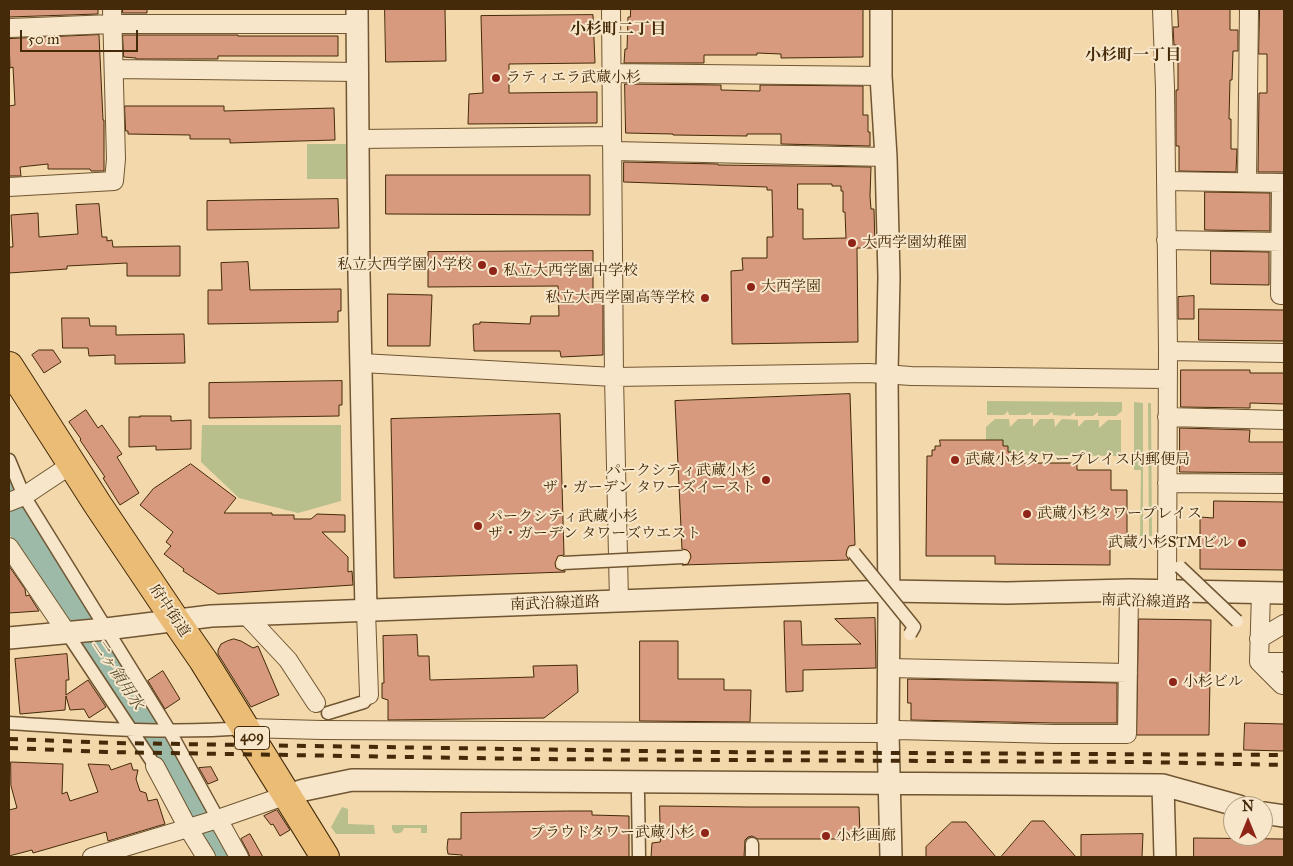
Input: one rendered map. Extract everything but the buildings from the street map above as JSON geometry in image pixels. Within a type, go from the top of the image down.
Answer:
[{"type":"highway","name":"府中街道","points":[[9,366],[203,660],[325,857]]},
{"type":"street","points":[[611,9],[614,377],[619,601]]},
{"type":"street","points":[[880,9],[889,277],[887,374],[888,732],[891,857]]},
{"type":"street","points":[[1162,9],[1165,88],[1168,351],[1167,591]]},
{"type":"street","points":[[1247,182],[1249,9]]},
{"type":"street","points":[[9,187],[114,181],[116,159],[112,16]]},
{"type":"street","points":[[9,28],[112,16],[357,16],[359,274],[369,695],[364,702],[324,713],[288,660],[246,615]]},
{"type":"street","points":[[114,69],[358,72]]},
{"type":"street","points":[[611,73],[881,76]]},
{"type":"street","points":[[359,139],[613,144],[886,157]]},
{"type":"street","points":[[1166,181],[1283,183],[1283,242],[1280,295],[1284,295]]},
{"type":"street","points":[[1166,240],[1283,242]]},
{"type":"street","points":[[1168,351],[1284,353]]},
{"type":"street","points":[[362,364],[614,377],[869,373],[1167,379]]},
{"type":"street","points":[[1167,417],[1284,420]]},
{"type":"street","points":[[9,460],[18,499],[105,629],[239,857]]},
{"type":"street","points":[[18,499],[72,464]]},
{"type":"street","points":[[1167,483],[1284,484]]},
{"type":"street","points":[[9,546],[71,632],[136,731],[188,828],[206,857]]},
{"type":"street","points":[[854,552],[861,568],[914,619],[914,627],[910,634]]},
{"type":"street","points":[[563,564],[683,557]]},
{"type":"street","points":[[1180,567],[1237,621]]},
{"type":"street","name":"南武沿線道路","points":[[1129,596],[1167,591],[1260,598],[1284,605]]},
{"type":"street","name":"南武沿線道路","points":[[71,632],[211,616],[889,592],[1260,598],[1284,592]]},
{"type":"street","points":[[9,723],[136,731],[210,731],[246,728],[322,730],[888,732],[898,730],[1127,734],[1129,596]]},
{"type":"street","points":[[1260,598],[1258,662],[1284,685]]},
{"type":"street","points":[[1259,639],[1284,624]]},
{"type":"street","points":[[9,638],[71,632]]},
{"type":"street","points":[[1259,639],[1284,640]]},
{"type":"street","points":[[1258,662],[1284,662]]},
{"type":"street","points":[[889,668],[1128,673]]},
{"type":"street","points":[[92,857],[218,819],[287,795],[352,780],[1163,785],[1223,802]]},
{"type":"street","points":[[1163,785],[1165,857]]},
{"type":"street","points":[[638,794],[639,857]]},
{"type":"street","points":[[752,844],[752,857]]},
{"type":"green space","points":[[307,144],[346,144],[346,179],[307,179]]},
{"type":"green space","points":[[987,401],[1122,402],[1122,411],[1116,416],[1098,416],[1098,412],[1093,416],[1075,416],[1075,412],[1070,416],[1053,415],[1052,412],[1048,415],[1031,415],[1031,412],[1026,415],[1009,415],[1008,411],[1004,415],[987,415]]},
{"type":"green space","points":[[1134,402],[1143,403],[1143,536],[1140,536],[1141,470],[1134,470]]},
{"type":"green space","points":[[1148,403],[1151,403],[1152,536],[1149,536]]},
{"type":"green space","points":[[995,419],[1009,419],[1010,427],[1018,419],[1033,419],[1033,427],[1040,419],[1054,419],[1055,427],[1062,419],[1078,420],[1078,427],[1085,420],[1099,420],[1099,428],[1108,420],[1121,420],[1121,456],[1013,455],[1012,452],[1008,452],[1003,446],[1003,440],[986,440],[986,427]]},
{"type":"green space","points":[[202,425],[341,425],[341,501],[298,513],[239,498],[201,462]]},
{"type":"green space","points":[[342,807],[348,809],[348,824],[374,825],[375,834],[336,834],[331,827]]},
{"type":"green space","points":[[392,825],[427,825],[427,833],[421,833],[421,828],[404,828],[400,833],[394,833]]},
{"type":"waterway","name":"二ヶ領用水","points":[[9,494],[17,521],[51,568],[153,731],[223,857]]},
{"type":"railway","points":[[9,739],[114,743],[710,752],[1284,755]]},
{"type":"railway","points":[[9,748],[106,752],[530,759],[1142,762],[1284,765]]},
{"type":"place","name":"ラティエラ武蔵小杉","points":[[496,78]]},
{"type":"place","name":"大西学園幼稚園","points":[[852,243]]},
{"type":"place","name":"私立大西学園小学校","points":[[482,265]]},
{"type":"place","name":"私立大西学園中学校","points":[[493,271]]},
{"type":"place","name":"大西学園","points":[[751,287]]},
{"type":"place","name":"私立大西学園高等学校","points":[[705,298]]},
{"type":"place","name":"武蔵小杉タワープレイス内郵便局","points":[[955,460]]},
{"type":"place","name":"パークシティ武蔵小杉 ザ・ガーデン タワーズイースト","points":[[766,480]]},
{"type":"place","name":"武蔵小杉タワープレイス","points":[[1027,514]]},
{"type":"place","name":"パークシティ武蔵小杉 ザ・ガーデン タワーズウエスト","points":[[478,526]]},
{"type":"place","name":"武蔵小杉STMビル","points":[[1242,543]]},
{"type":"place","name":"小杉ビル","points":[[1173,682]]},
{"type":"place","name":"プラウドタワー武蔵小杉","points":[[705,833]]},
{"type":"place","name":"小杉画廊","points":[[826,836]]},
{"type":"district","name":"小杉町二丁目","points":[[618,30]]},
{"type":"district","name":"小杉町一丁目","points":[[1133,56]]}]
